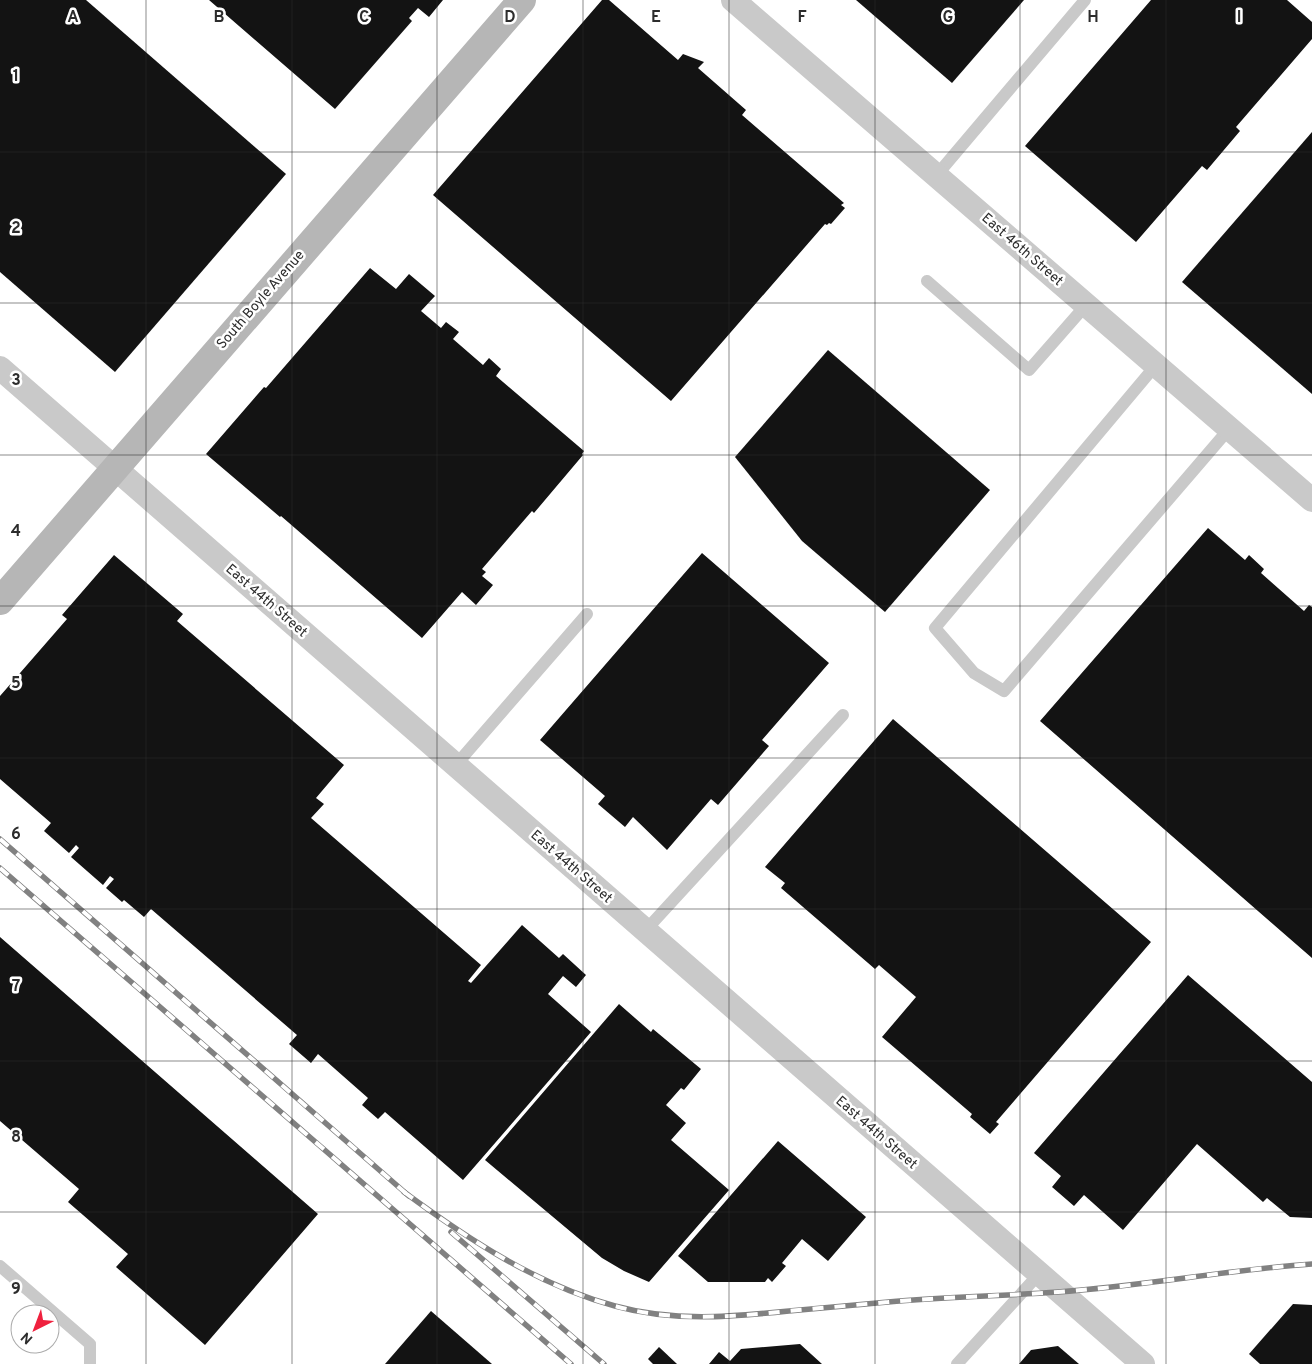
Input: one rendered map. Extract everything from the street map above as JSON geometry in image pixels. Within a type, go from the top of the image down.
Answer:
[{"type":"street","name":"South Boyle Avenue","points":[[0,601],[522,0]]},
{"type":"street","name":"East 46th Street","points":[[733,0],[1312,500]]},
{"type":"street","name":"East 44th Street","points":[[0,368],[1143,1364]]},
{"type":"lane","points":[[936,176],[1085,0]]},
{"type":"lane","points":[[927,282],[1029,370],[1086,305]]},
{"type":"lane","points":[[1156,365],[935,628],[974,673],[1004,691],[1229,429]]},
{"type":"lane","points":[[455,766],[587,614]]},
{"type":"lane","points":[[645,931],[843,715]]},
{"type":"lane","points":[[0,1266],[90,1344],[90,1364]]},
{"type":"lane","points":[[958,1364],[1039,1274]]},
{"type":"building","points":[[0,0],[86,0],[286,174],[115,372],[0,272]]},
{"type":"building","points":[[209,0],[443,0],[429,17],[418,8],[409,18],[412,21],[335,109]]},
{"type":"building","points":[[602,0],[609,0],[678,60],[683,54],[704,62],[698,68],[746,110],[742,115],[844,203],[841,205],[845,208],[831,224],[825,224],[671,401],[433,195]]},
{"type":"building","points":[[856,0],[1024,0],[952,83]]},
{"type":"building","points":[[1151,0],[1287,0],[1312,22],[1312,39],[1236,127],[1240,131],[1207,170],[1202,166],[1136,242],[1025,146]]},
{"type":"building","points":[[1312,132],[1312,394],[1182,282]]},
{"type":"building","points":[[370,268],[396,289],[409,274],[435,296],[421,311],[441,328],[446,322],[459,332],[453,339],[483,365],[489,358],[501,369],[496,376],[584,451],[583,455],[534,513],[532,511],[482,569],[486,572],[482,576],[493,585],[476,605],[462,592],[422,638],[206,454]]},
{"type":"building","points":[[828,350],[990,490],[885,612],[802,541],[735,457]]},
{"type":"building","points":[[1208,528],[1245,560],[1249,555],[1264,569],[1261,573],[1304,611],[1309,605],[1312,607],[1312,958],[1040,721]]},
{"type":"building","points":[[702,553],[829,663],[762,740],[769,746],[718,805],[711,799],[667,850],[633,817],[625,827],[598,804],[605,796],[540,740]]},
{"type":"building","points":[[114,555],[183,614],[177,621],[344,765],[316,798],[324,804],[311,818],[481,965],[468,981],[471,983],[522,925],[559,958],[563,954],[586,975],[576,987],[563,976],[548,994],[591,1032],[463,1180],[385,1112],[378,1119],[362,1105],[368,1098],[318,1054],[311,1063],[289,1044],[297,1035],[151,909],[144,917],[124,900],[122,902],[106,888],[114,879],[110,876],[103,885],[71,857],[79,848],[76,845],[69,853],[44,831],[51,823],[0,779],[0,696],[67,619],[62,615]]},
{"type":"building","points":[[893,719],[1151,942],[996,1122],[999,1124],[990,1134],[970,1117],[972,1114],[882,1037],[916,997],[879,965],[875,969],[781,888],[785,883],[765,867]]},
{"type":"building","points":[[0,937],[318,1214],[205,1345],[116,1267],[128,1254],[68,1202],[79,1189],[0,1121]]},
{"type":"building","points":[[1188,975],[1312,1082],[1312,1218],[1290,1217],[1267,1198],[1263,1202],[1197,1144],[1123,1230],[1084,1195],[1074,1206],[1052,1187],[1061,1176],[1034,1153]]},
{"type":"building","points":[[619,1004],[651,1032],[653,1029],[701,1069],[684,1090],[681,1088],[666,1105],[686,1123],[671,1140],[729,1190],[649,1282],[624,1271],[602,1258],[485,1160]]},
{"type":"building","points":[[778,1141],[866,1217],[828,1261],[802,1239],[782,1263],[786,1266],[772,1282],[768,1278],[765,1282],[708,1282],[678,1256]]},
{"type":"building","points":[[1293,1304],[1312,1305],[1312,1364],[1260,1364],[1249,1354]]},
{"type":"building","points":[[431,1311],[492,1364],[385,1364]]},
{"type":"building","points":[[800,1344],[822,1364],[709,1364],[719,1352],[730,1361],[741,1349]]},
{"type":"building","points":[[1058,1346],[1079,1364],[1019,1364],[1031,1350]]},
{"type":"building","points":[[659,1347],[677,1364],[653,1364],[648,1359]]},
{"type":"railway","points":[[0,839],[409,1196]]},
{"type":"railway","points":[[0,868],[571,1364]]},
{"type":"railway","points":[[404,1192],[453,1227],[504,1259],[558,1286],[615,1306],[637,1311],[680,1316],[745,1315],[909,1300],[1058,1292],[1312,1264]]},
{"type":"railway","points":[[451,1232],[604,1364]]}]
